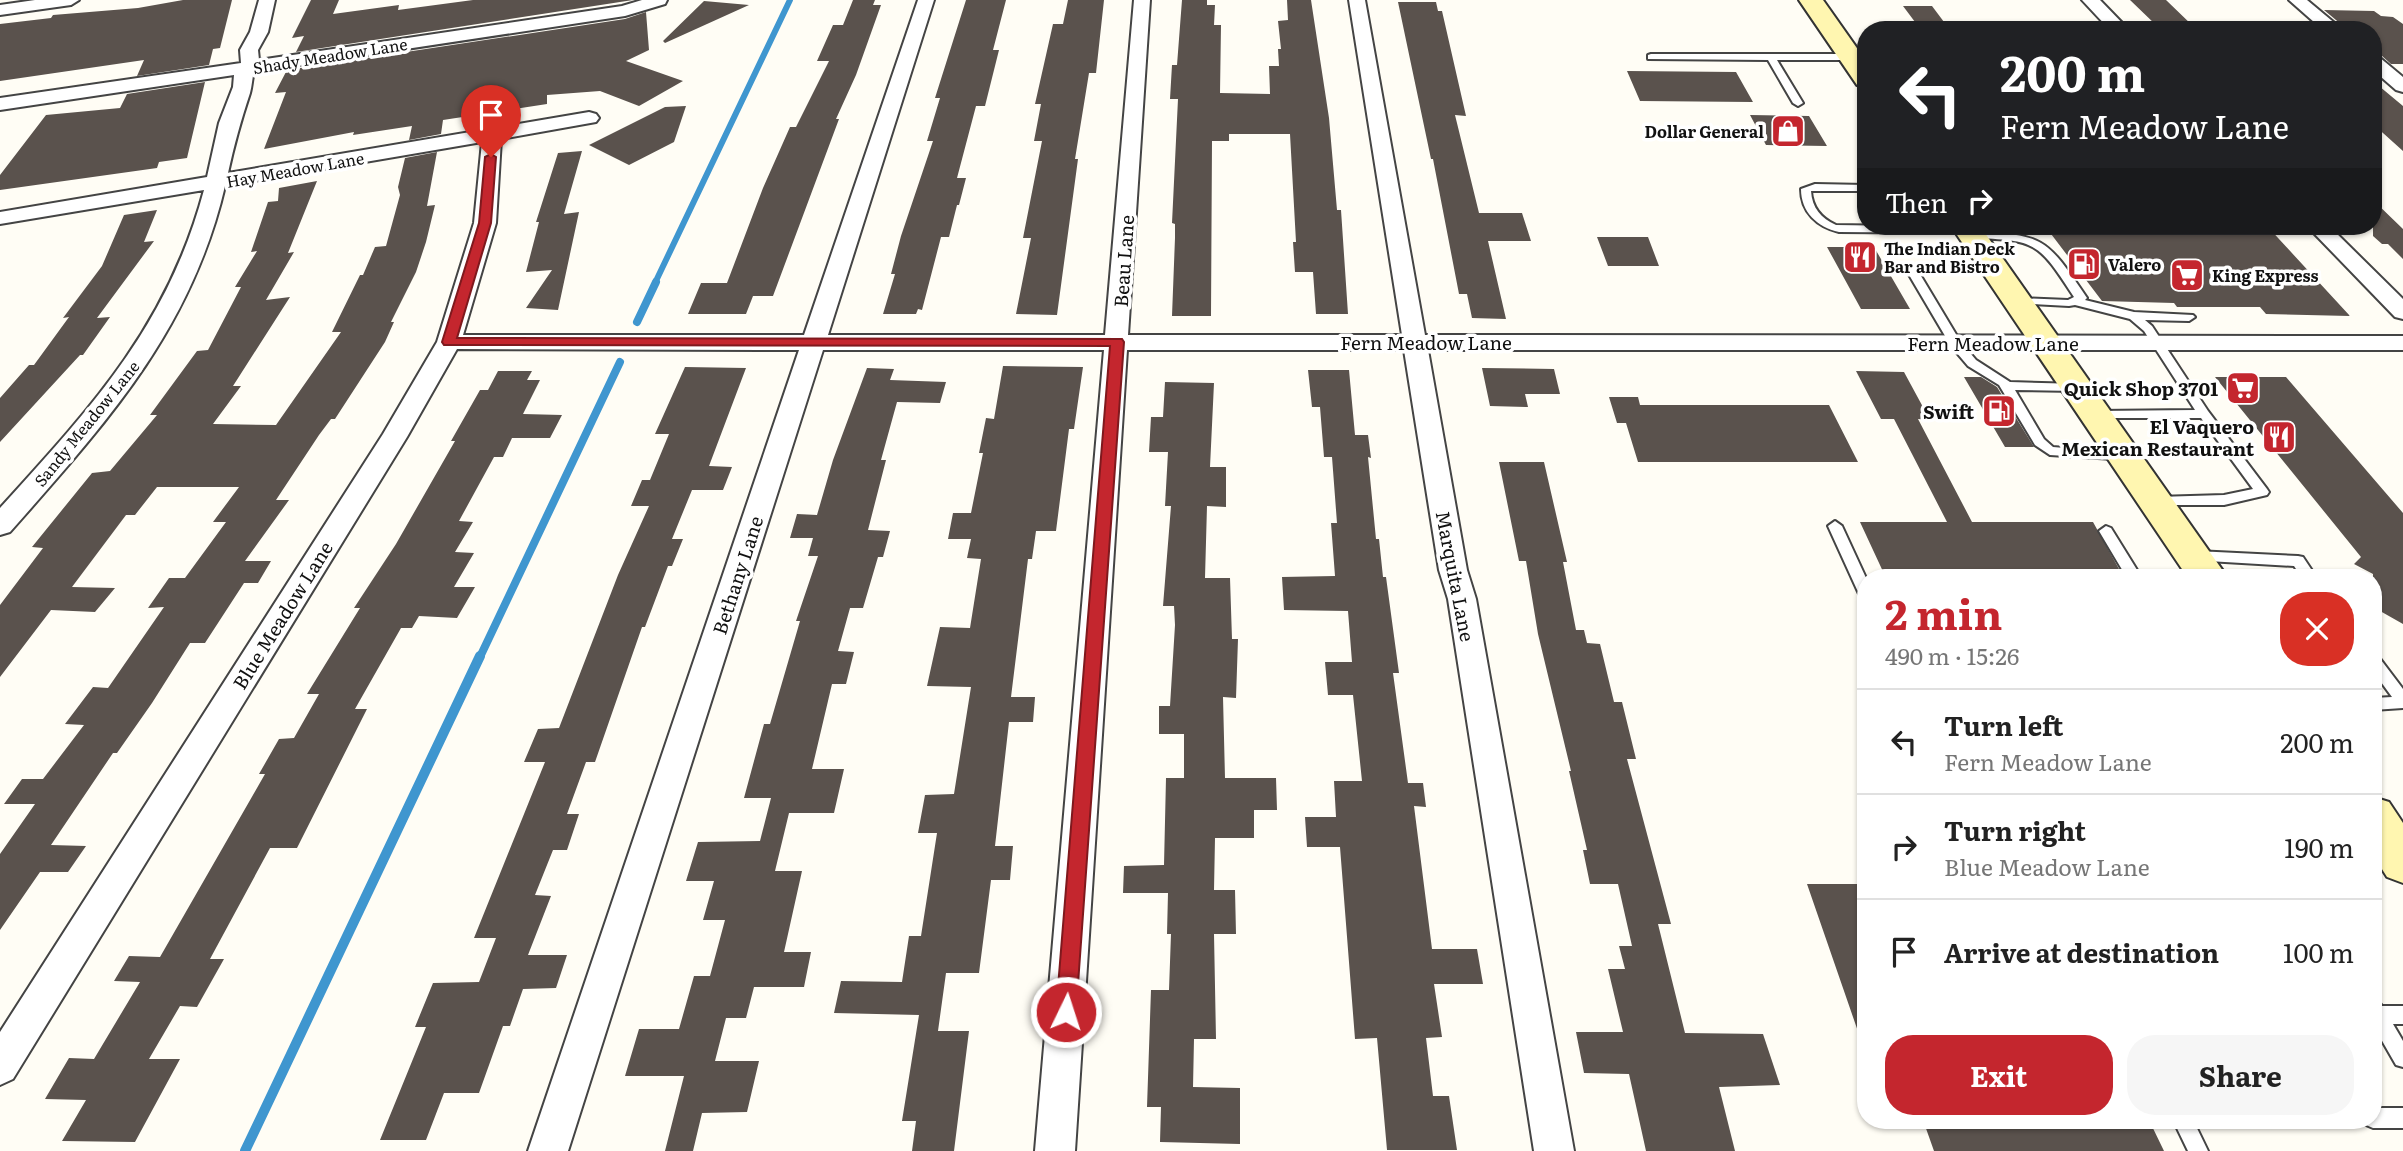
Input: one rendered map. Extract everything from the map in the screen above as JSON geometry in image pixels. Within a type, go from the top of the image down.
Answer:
[{"type":"main road","points":[[1811,0],[1857,56]]},
{"type":"main road","points":[[1971,235],[2202,567]]},
{"type":"main road","points":[[2382,830],[2403,862]]},
{"type":"street","points":[[0,10],[71,0]]},
{"type":"street","name":"Sandy Meadow Lane","points":[[0,525],[87,427],[143,353],[184,280],[205,227],[230,114],[242,92],[245,82],[243,75],[250,64],[249,50],[259,32],[267,0]]},
{"type":"street","name":"Shady Meadow Lane","points":[[0,104],[625,10],[659,0]]},
{"type":"street","name":"Bethany Lane","points":[[548,1151],[926,0]]},
{"type":"street","name":"Beau Lane","points":[[1055,1151],[1142,0]]},
{"type":"street","name":"Marquita Lane","points":[[1357,0],[1413,342],[1453,570],[1462,599],[1554,1151]]},
{"type":"street","points":[[2090,0],[2111,21]]},
{"type":"street","points":[[2297,0],[2323,21]]},
{"type":"street","points":[[2382,68],[2403,86]]},
{"type":"street","name":"Hay Meadow Lane","points":[[0,218],[589,118]]},
{"type":"street","name":"Blue Meadow Lane","points":[[0,1066],[394,437],[449,342],[485,223],[492,135]]},
{"type":"street","points":[[2326,235],[2403,312]]},
{"type":"street","name":"Fern Meadow Lane","points":[[449,342],[2403,343]]},
{"type":"lane","points":[[1651,57],[1857,57]]},
{"type":"lane","points":[[1771,57],[1798,103]]},
{"type":"lane","points":[[1857,188],[1806,189],[1806,195],[1820,222],[1826,227],[1857,229]]},
{"type":"lane","points":[[2014,235],[2037,241],[2048,251],[2081,298],[2077,302]]},
{"type":"lane","points":[[1994,268],[1911,268],[1955,343],[1972,363],[2006,386],[2039,442],[2050,452],[2126,458]]},
{"type":"lane","points":[[2017,301],[2077,302],[2134,316],[2189,317]]},
{"type":"lane","points":[[2134,316],[2148,329],[2204,414],[2262,492],[2224,500],[2157,502]]},
{"type":"lane","points":[[2006,386],[2078,387]]},
{"type":"lane","points":[[2096,415],[2204,414]]},
{"type":"lane","points":[[1835,526],[1857,574]]},
{"type":"lane","points":[[2106,531],[2129,569]]},
{"type":"lane","points":[[2202,567],[2298,561],[2304,569]]},
{"type":"lane","points":[[2382,672],[2403,701]]},
{"type":"lane","points":[[2382,703],[2403,701]]},
{"type":"lane","points":[[2382,1013],[2403,1015]]},
{"type":"lane","points":[[2382,1025],[2403,1058]]},
{"type":"lane","points":[[2382,1118],[2403,1118]]},
{"type":"lane","points":[[2187,1129],[2198,1151]]},
{"type":"building","points":[[183,0],[232,0],[220,48],[213,49],[209,65],[137,76],[144,60],[0,81],[0,24]]},
{"type":"building","points":[[311,0],[339,0],[333,14],[399,5],[398,10],[473,0],[633,0],[296,52],[304,36],[292,38]]},
{"type":"building","points":[[853,0],[875,0],[873,5],[881,5],[856,75],[836,119],[839,119],[773,296],[753,296],[746,314],[688,314],[701,283],[727,283],[763,188],[790,127],[796,127],[829,61],[817,61],[833,25],[843,25]]},
{"type":"building","points":[[966,0],[1006,0],[993,50],[999,50],[985,106],[976,106],[957,178],[966,178],[959,205],[949,237],[941,237],[922,310],[918,309],[916,314],[883,314],[895,274],[891,274],[901,236],[933,141],[927,141],[940,98],[935,98]]},
{"type":"building","points":[[1068,0],[1104,0],[1096,73],[1089,73],[1075,159],[1078,159],[1057,315],[1016,314],[1031,238],[1023,238],[1042,141],[1034,141],[1041,104],[1035,104],[1053,24],[1063,24]]},
{"type":"building","points":[[1182,0],[1207,0],[1207,5],[1215,5],[1214,25],[1221,25],[1220,93],[1270,94],[1269,66],[1279,66],[1278,49],[1281,49],[1278,21],[1288,20],[1287,0],[1311,0],[1329,118],[1337,210],[1341,210],[1348,314],[1316,314],[1313,272],[1295,272],[1290,134],[1229,134],[1229,141],[1212,141],[1211,316],[1172,316],[1175,224],[1172,223],[1178,99],[1170,99],[1172,65],[1177,65]]},
{"type":"building","points":[[2130,0],[2166,0],[2188,21],[2152,21]]},
{"type":"building","points":[[704,1],[749,5],[665,43],[663,41]]},
{"type":"building","points":[[1398,2],[1436,2],[1438,11],[1442,11],[1466,116],[1455,115],[1479,213],[1522,213],[1531,241],[1488,241],[1506,319],[1472,318],[1467,294],[1459,294],[1433,159]]},
{"type":"building","points":[[1903,6],[1932,6],[1943,21],[1914,21]]},
{"type":"building","points":[[2324,10],[2374,11],[2381,16],[2393,17],[2403,24],[2403,64],[2391,64],[2382,56],[2382,21],[2337,21]]},
{"type":"building","points":[[646,12],[649,50],[626,61],[683,81],[639,106],[600,91],[547,95],[547,104],[443,120],[441,134],[409,140],[412,126],[353,135],[354,132],[264,149],[286,92],[275,93],[287,70],[625,19]]},
{"type":"building","points":[[1627,71],[1736,72],[1753,102],[1640,101]]},
{"type":"building","points":[[205,82],[187,158],[159,162],[157,168],[0,190],[0,175],[46,115],[120,108],[127,94]]},
{"type":"building","points":[[2382,88],[2403,106],[2403,151],[2382,132]]},
{"type":"building","points":[[686,106],[674,142],[629,165],[589,145],[665,107]]},
{"type":"building","points":[[1750,115],[1809,116],[1827,146],[1766,145]]},
{"type":"building","points":[[582,151],[564,214],[579,212],[558,310],[526,308],[552,270],[526,272],[539,222],[536,222],[558,153]]},
{"type":"building","points":[[437,152],[427,206],[435,205],[426,242],[416,272],[391,322],[394,322],[385,342],[335,419],[331,419],[319,435],[276,500],[289,500],[245,561],[271,561],[258,583],[244,583],[205,643],[190,643],[152,703],[117,753],[113,753],[51,845],[86,846],[68,872],[40,872],[0,930],[0,854],[35,804],[4,804],[22,779],[43,779],[84,725],[65,724],[93,687],[108,688],[164,607],[148,608],[169,578],[185,578],[226,522],[213,522],[239,487],[157,487],[135,515],[126,515],[72,587],[115,588],[95,612],[51,610],[0,677],[0,605],[43,548],[32,547],[92,473],[110,471],[157,415],[150,415],[197,351],[208,350],[241,287],[235,287],[257,251],[251,252],[268,202],[278,201],[279,188],[317,181],[288,253],[294,252],[266,300],[290,297],[233,386],[241,386],[213,424],[276,425],[341,332],[332,332],[375,247],[386,246],[400,195],[398,187],[405,158]]},
{"type":"building","points":[[2382,209],[2403,229],[2403,259],[2388,244],[2382,244],[2373,236],[2382,235]]},
{"type":"building","points":[[157,210],[144,242],[154,241],[97,318],[110,317],[83,355],[80,355],[0,442],[0,398],[29,365],[34,365],[69,317],[63,318],[102,266],[124,215]]},
{"type":"building","points":[[2052,235],[2275,235],[2350,316],[2266,314],[2260,307],[2177,307],[2174,303],[2102,301]]},
{"type":"building","points":[[1597,237],[1648,237],[1659,266],[1608,266]]},
{"type":"building","points":[[1827,247],[1874,247],[1910,309],[1861,309]]},
{"type":"building","points":[[1003,366],[1083,367],[1074,429],[1069,429],[1056,531],[1036,531],[1032,559],[1028,559],[1011,697],[1035,697],[1033,722],[1009,722],[995,846],[1013,846],[1010,880],[991,880],[979,973],[946,973],[938,1031],[969,1031],[954,1151],[912,1151],[916,1121],[902,1121],[919,1015],[834,1013],[841,981],[902,982],[909,936],[921,936],[937,833],[918,833],[925,795],[954,794],[971,687],[927,686],[940,627],[970,628],[981,559],[967,558],[971,539],[948,539],[953,513],[971,513],[983,453],[979,453],[986,418],[994,419]]},
{"type":"building","points":[[685,367],[746,368],[709,466],[732,467],[723,490],[692,490],[672,539],[683,539],[672,566],[668,566],[645,627],[642,627],[595,762],[586,762],[567,814],[579,814],[567,850],[553,850],[535,895],[551,896],[528,955],[567,955],[556,988],[523,989],[510,1026],[503,1026],[479,1093],[444,1093],[426,1140],[380,1140],[426,1027],[415,1027],[433,983],[479,982],[496,938],[474,938],[545,762],[524,762],[538,729],[559,728],[618,575],[649,506],[631,506],[642,480],[650,480],[669,434],[655,434]]},
{"type":"building","points":[[867,368],[894,369],[890,380],[946,382],[940,403],[897,402],[881,460],[886,460],[868,530],[890,531],[883,557],[878,557],[863,608],[850,608],[838,651],[854,652],[846,684],[832,684],[812,769],[844,769],[834,813],[789,813],[775,871],[802,871],[784,952],[811,952],[804,987],[754,987],[746,1018],[726,1018],[715,1061],[759,1061],[747,1112],[702,1113],[693,1151],[665,1151],[684,1076],[625,1076],[639,1029],[679,1029],[694,976],[710,976],[725,920],[703,920],[714,881],[686,881],[698,842],[760,841],[771,798],[744,798],[764,724],[770,724],[800,621],[796,621],[818,556],[808,556],[813,538],[790,538],[797,514],[817,515],[833,460]]},
{"type":"building","points":[[1482,368],[1554,369],[1560,394],[1525,394],[1528,407],[1490,406]]},
{"type":"building","points":[[1308,370],[1349,370],[1355,435],[1368,435],[1376,539],[1379,539],[1383,577],[1386,577],[1399,673],[1393,673],[1408,783],[1423,783],[1426,807],[1414,806],[1432,949],[1477,949],[1483,984],[1434,984],[1442,1037],[1426,1038],[1433,1096],[1449,1096],[1457,1150],[1387,1150],[1377,1038],[1355,1039],[1340,847],[1307,847],[1305,817],[1336,817],[1334,781],[1362,781],[1353,695],[1328,695],[1325,662],[1352,662],[1348,611],[1284,610],[1282,577],[1335,576],[1331,523],[1337,523],[1332,457],[1324,457],[1320,407],[1312,407]]},
{"type":"building","points":[[498,371],[532,371],[527,380],[540,380],[523,414],[562,415],[550,438],[512,438],[503,457],[494,457],[459,521],[473,522],[455,552],[474,553],[454,587],[475,587],[457,618],[419,616],[412,628],[401,628],[355,709],[367,709],[297,848],[270,848],[210,959],[224,959],[197,1007],[180,1006],[149,1059],[180,1059],[135,1142],[62,1141],[86,1100],[45,1099],[69,1058],[94,1059],[140,982],[114,981],[129,956],[160,957],[265,774],[259,774],[279,739],[294,738],[319,694],[307,694],[360,608],[354,608],[396,544],[455,441],[451,441],[480,390],[488,390]]},
{"type":"building","points":[[1856,371],[1904,372],[1930,420],[1918,419],[1972,522],[2093,522],[2119,569],[1882,569],[1860,522],[1947,522],[1894,419],[1881,419]]},
{"type":"building","points":[[1964,377],[1981,377],[1997,387],[2034,447],[2005,447]]},
{"type":"building","points":[[2215,377],[2286,377],[2403,513],[2403,624],[2382,612],[2382,569],[2364,569],[2354,564],[2361,557]]},
{"type":"building","points":[[1165,382],[1214,383],[1210,467],[1226,467],[1226,507],[1207,506],[1205,578],[1230,578],[1232,639],[1238,639],[1236,698],[1223,697],[1225,778],[1276,778],[1277,810],[1254,810],[1254,838],[1215,838],[1214,890],[1235,890],[1236,934],[1214,934],[1216,1039],[1194,1039],[1193,1087],[1240,1088],[1240,1144],[1160,1142],[1161,1107],[1147,1107],[1151,990],[1169,990],[1171,934],[1167,934],[1168,893],[1123,893],[1124,866],[1164,865],[1166,778],[1184,778],[1184,734],[1159,734],[1159,706],[1170,706],[1175,625],[1174,606],[1163,606],[1171,506],[1165,506],[1168,452],[1149,452],[1151,417],[1163,417]]},
{"type":"building","points":[[1609,397],[1638,397],[1640,405],[1829,405],[1858,462],[1638,462],[1626,423],[1617,423]]},
{"type":"building","points":[[1499,462],[1544,462],[1567,562],[1563,562],[1576,630],[1584,630],[1587,643],[1600,644],[1614,702],[1622,702],[1636,759],[1627,759],[1671,924],[1658,924],[1685,1033],[1763,1034],[1780,1085],[1719,1087],[1735,1151],[1646,1151],[1629,1074],[1584,1073],[1576,1032],[1623,1032],[1608,969],[1625,969],[1619,946],[1632,946],[1618,884],[1590,884],[1583,850],[1587,850],[1538,634],[1526,561],[1519,561]]},
{"type":"building","points":[[1807,884],[1857,884],[1857,1029]]},
{"type":"building","points":[[1926,1129],[2153,1129],[2164,1151],[1934,1151]]},
{"type":"waterway","points":[[655,283],[790,0]]},
{"type":"waterway","points":[[637,322],[656,282]]},
{"type":"waterway","points":[[480,657],[620,362]]},
{"type":"waterway","points":[[245,1151],[480,656]]},
{"type":"place","name":"Dollar General","points":[[1788,131]]},
{"type":"place","name":"The Indian Deck Bar and Bistro","points":[[1860,257]]},
{"type":"place","name":"Valero","points":[[2084,264]]},
{"type":"place","name":"King Express","points":[[2187,275]]},
{"type":"place","name":"Quick Shop 3701","points":[[2243,388]]},
{"type":"place","name":"Swift","points":[[1999,411]]},
{"type":"place","name":"El Vaquero Mexican Restaurant","points":[[2279,437]]},
{"type":"route","points":[[491,157],[485,223],[449,342],[1117,342],[1066,1012]]}]
